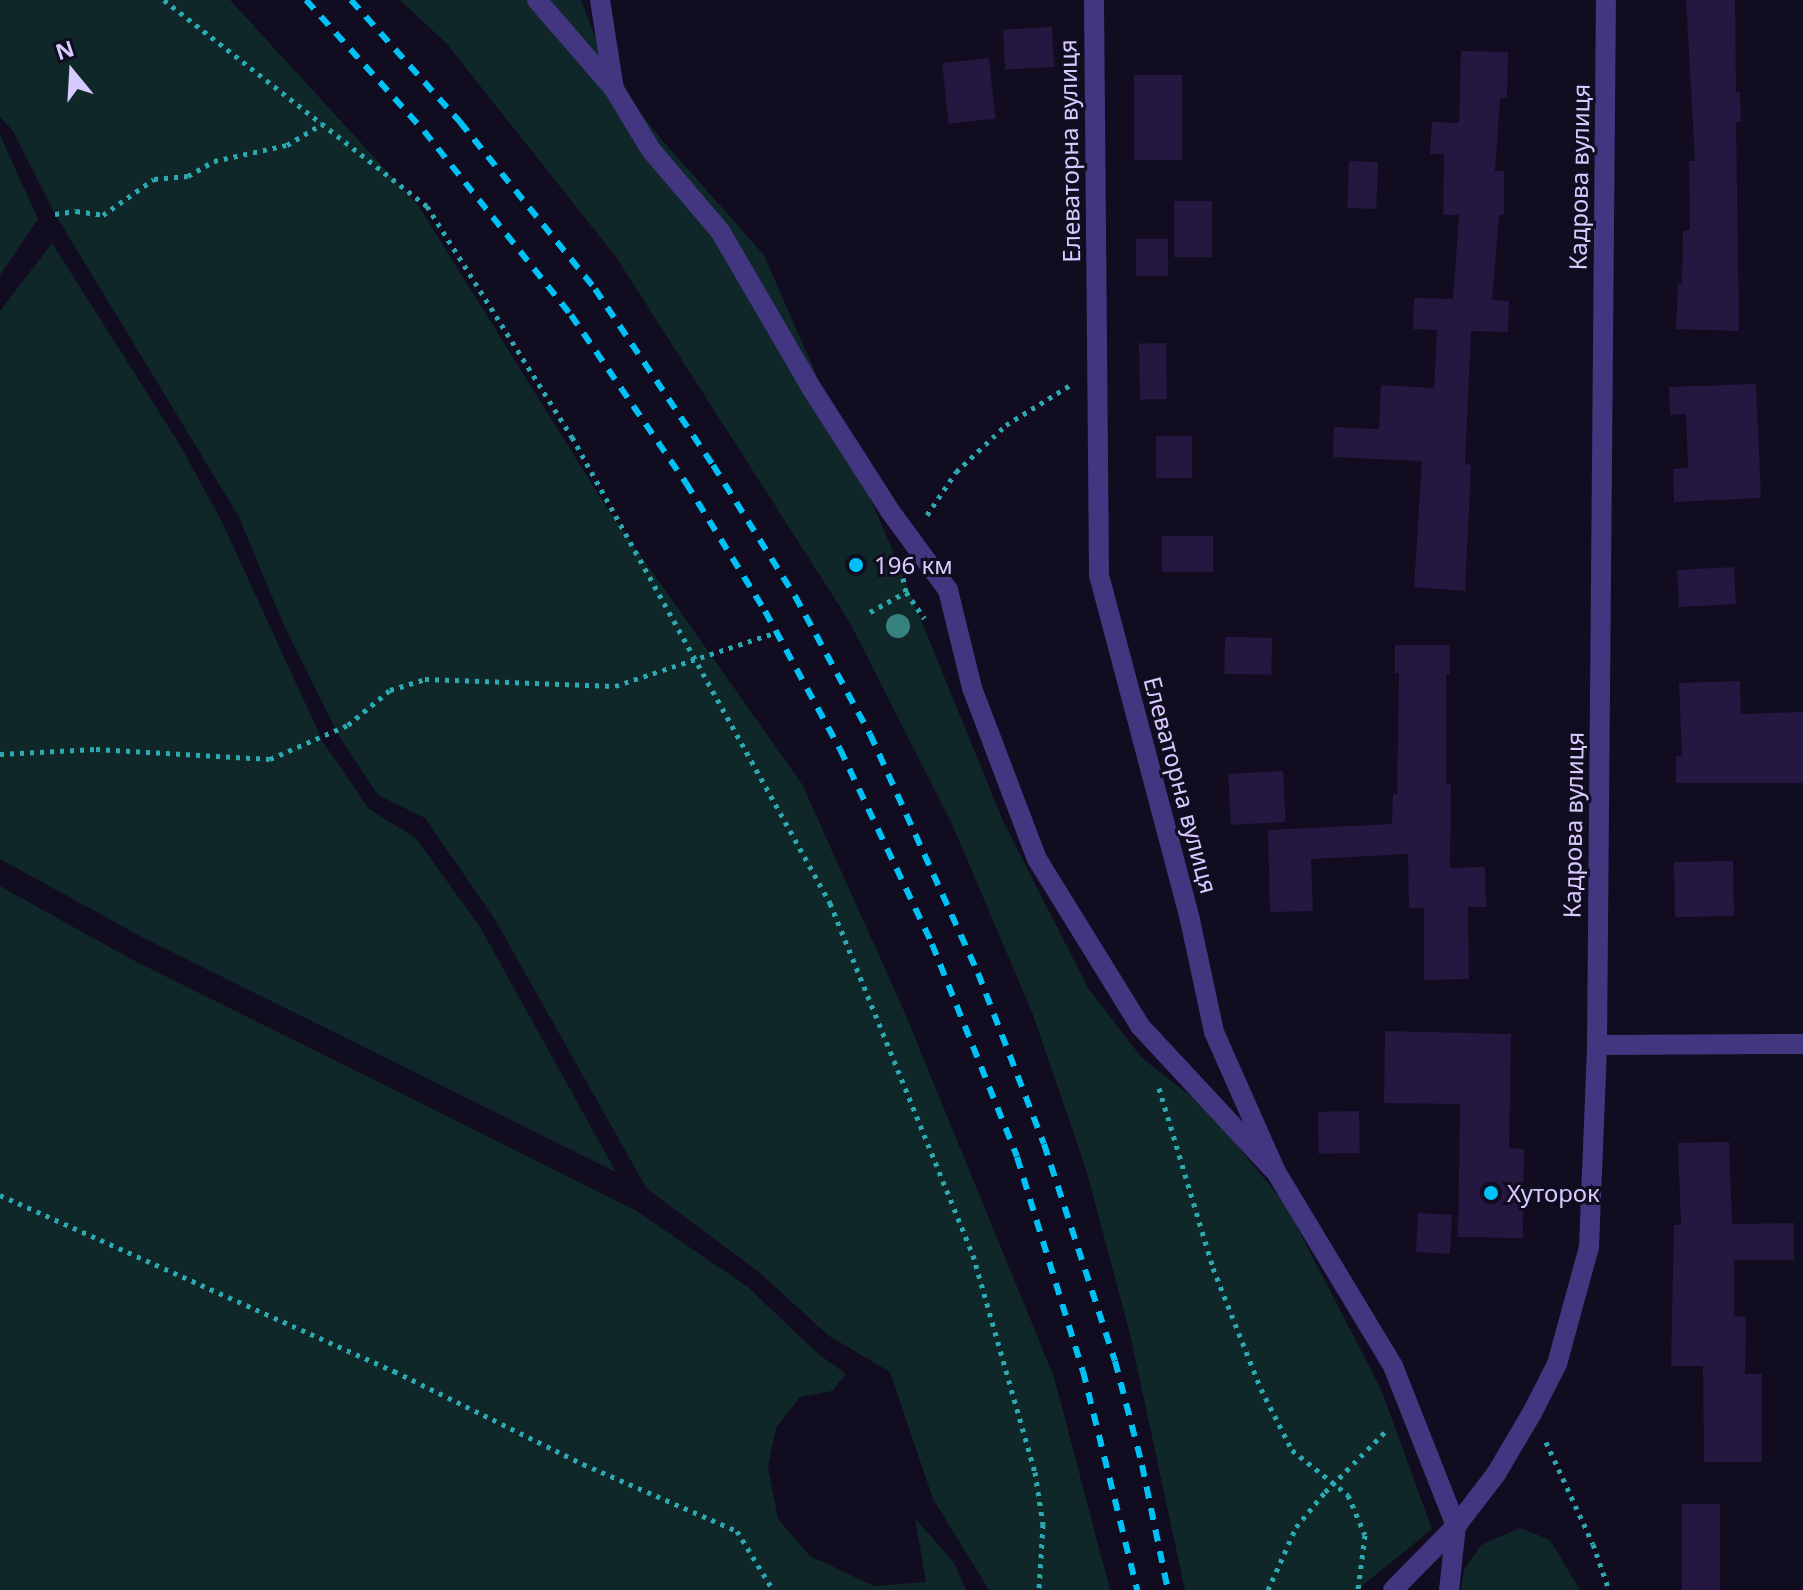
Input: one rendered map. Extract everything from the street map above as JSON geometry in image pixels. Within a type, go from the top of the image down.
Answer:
[{"type":"street","points":[[537,0],[614,89],[651,150],[720,231],[812,389],[948,590],[972,688],[1037,859],[1140,1026],[1276,1172]]},
{"type":"street","points":[[600,0],[614,89]]},
{"type":"street","name":"Елеваторна вулиця","points":[[1094,0],[1099,575],[1190,920],[1214,1032],[1276,1172],[1393,1366],[1456,1526]]},
{"type":"street","name":"Кадрова вулиця","points":[[1393,1590],[1456,1526],[1496,1474],[1532,1413],[1557,1364],[1589,1247],[1597,1045],[1606,0]]},
{"type":"street","points":[[1597,1045],[1803,1044]]},
{"type":"street","points":[[1449,1590],[1456,1526]]},
{"type":"path","points":[[164,0],[427,206],[572,437],[696,659],[830,903],[973,1255],[1035,1472],[1043,1524],[1039,1590]]},
{"type":"path","points":[[55,214],[76,211],[103,215],[154,179],[188,176],[214,161],[287,145],[322,124]]},
{"type":"path","points":[[916,546],[929,507],[956,472],[1006,425],[1097,369]]},
{"type":"path","points":[[870,612],[906,592]]},
{"type":"path","points":[[0,754],[96,749],[270,759],[348,725],[390,690],[425,679],[615,686],[777,632]]},
{"type":"path","points":[[1158,1086],[1213,1268],[1261,1389],[1292,1450],[1348,1495],[1365,1535],[1358,1590]]},
{"type":"path","points":[[0,1195],[394,1371],[583,1464],[737,1531],[773,1590]]},
{"type":"path","points":[[1268,1590],[1296,1527],[1409,1406]]},
{"type":"path","points":[[1532,1413],[1593,1544],[1609,1590]]},
{"type":"green space","points":[[0,0],[230,0],[418,205],[605,505],[802,784],[904,1011],[1054,1377],[1110,1590],[989,1590],[933,1499],[890,1372],[829,1336],[759,1272],[647,1189],[494,918],[425,818],[378,795],[339,736],[283,623],[239,517],[55,214],[13,131],[0,117]]},
{"type":"green space","points":[[400,0],[581,0],[609,72],[662,140],[764,255],[890,544],[1003,821],[1088,988],[1141,1057],[1209,1111],[1285,1204],[1381,1389],[1432,1529],[1357,1590],[1185,1590],[1129,1330],[1086,1169],[1032,1012],[951,822],[849,621],[616,257],[447,44]]},
{"type":"green space","points":[[0,135],[38,219],[0,275]]},
{"type":"green space","points":[[52,243],[180,445],[222,522],[323,742],[369,809],[416,838],[480,927],[616,1172],[142,937],[0,859],[0,311]]},
{"type":"green space","points":[[0,886],[129,958],[635,1210],[748,1287],[817,1353],[846,1374],[832,1391],[800,1397],[776,1428],[768,1467],[778,1519],[810,1556],[874,1586],[926,1582],[915,1518],[954,1563],[966,1590],[0,1590]]},
{"type":"green space","points":[[1520,1528],[1550,1540],[1580,1590],[1461,1590],[1464,1570],[1481,1545]]},
{"type":"building","points":[[1686,0],[1735,0],[1736,92],[1740,92],[1741,122],[1736,122],[1739,331],[1676,329],[1678,284],[1682,284],[1683,231],[1690,230],[1689,161],[1695,161]]},
{"type":"building","points":[[1052,27],[1054,67],[1005,70],[1003,30]]},
{"type":"building","points":[[1461,51],[1508,52],[1507,98],[1500,98],[1495,171],[1504,171],[1504,215],[1499,215],[1492,300],[1509,301],[1508,332],[1471,331],[1465,464],[1471,465],[1465,591],[1414,587],[1422,461],[1333,457],[1334,427],[1379,429],[1381,385],[1434,388],[1437,330],[1413,329],[1414,298],[1453,299],[1459,215],[1443,215],[1444,154],[1430,154],[1432,122],[1459,123]]},
{"type":"building","points":[[989,58],[995,119],[949,124],[942,63]]},
{"type":"building","points":[[1134,75],[1182,75],[1182,160],[1134,160]]},
{"type":"building","points":[[1349,161],[1378,162],[1376,209],[1347,208]]},
{"type":"building","points":[[1174,201],[1212,201],[1212,257],[1174,257]]},
{"type":"building","points":[[1136,239],[1168,239],[1168,276],[1136,276]]},
{"type":"building","points":[[1139,343],[1166,343],[1167,399],[1140,399]]},
{"type":"building","points":[[1756,384],[1761,498],[1674,502],[1673,469],[1688,468],[1686,414],[1670,415],[1669,387]]},
{"type":"building","points":[[1156,436],[1192,436],[1192,478],[1156,478]]},
{"type":"building","points":[[1162,536],[1213,536],[1213,572],[1162,572]]},
{"type":"building","points":[[1734,567],[1736,604],[1679,607],[1677,570]]},
{"type":"building","points":[[1225,637],[1272,638],[1271,675],[1224,674]]},
{"type":"building","points":[[1395,645],[1450,645],[1450,674],[1446,674],[1446,784],[1451,784],[1450,868],[1485,867],[1486,907],[1468,907],[1469,979],[1424,980],[1424,908],[1409,908],[1408,854],[1311,859],[1313,911],[1270,912],[1268,830],[1392,824],[1393,794],[1397,794],[1399,673],[1395,673]]},
{"type":"building","points":[[1740,681],[1741,714],[1803,712],[1803,783],[1676,783],[1676,756],[1682,756],[1679,683]]},
{"type":"building","points":[[1283,771],[1286,822],[1231,825],[1228,774]]},
{"type":"building","points":[[1733,861],[1734,916],[1675,917],[1674,862]]},
{"type":"building","points":[[1385,1031],[1511,1034],[1509,1148],[1524,1149],[1523,1238],[1458,1237],[1460,1104],[1384,1103]]},
{"type":"building","points":[[1359,1111],[1360,1153],[1319,1154],[1318,1112]]},
{"type":"building","points":[[1729,1142],[1732,1224],[1794,1223],[1794,1260],[1734,1260],[1734,1316],[1746,1317],[1745,1374],[1762,1374],[1762,1462],[1704,1462],[1703,1366],[1671,1366],[1674,1225],[1681,1225],[1678,1143]]},
{"type":"building","points":[[1418,1213],[1452,1215],[1450,1254],[1416,1252]]},
{"type":"building","points":[[1682,1504],[1720,1504],[1720,1590],[1682,1590]]},
{"type":"railway","points":[[306,0],[424,131],[571,315],[686,483],[765,611],[840,749],[932,944],[1017,1157],[1083,1371],[1137,1590]]},
{"type":"railway","points":[[351,0],[460,122],[595,289],[713,465],[795,596],[870,734],[978,973],[1044,1144],[1115,1361],[1142,1465],[1168,1590]]},
{"type":"place","name":"196 км","points":[[856,565]]},
{"type":"place","name":"Хуторок","points":[[1491,1193]]}]
